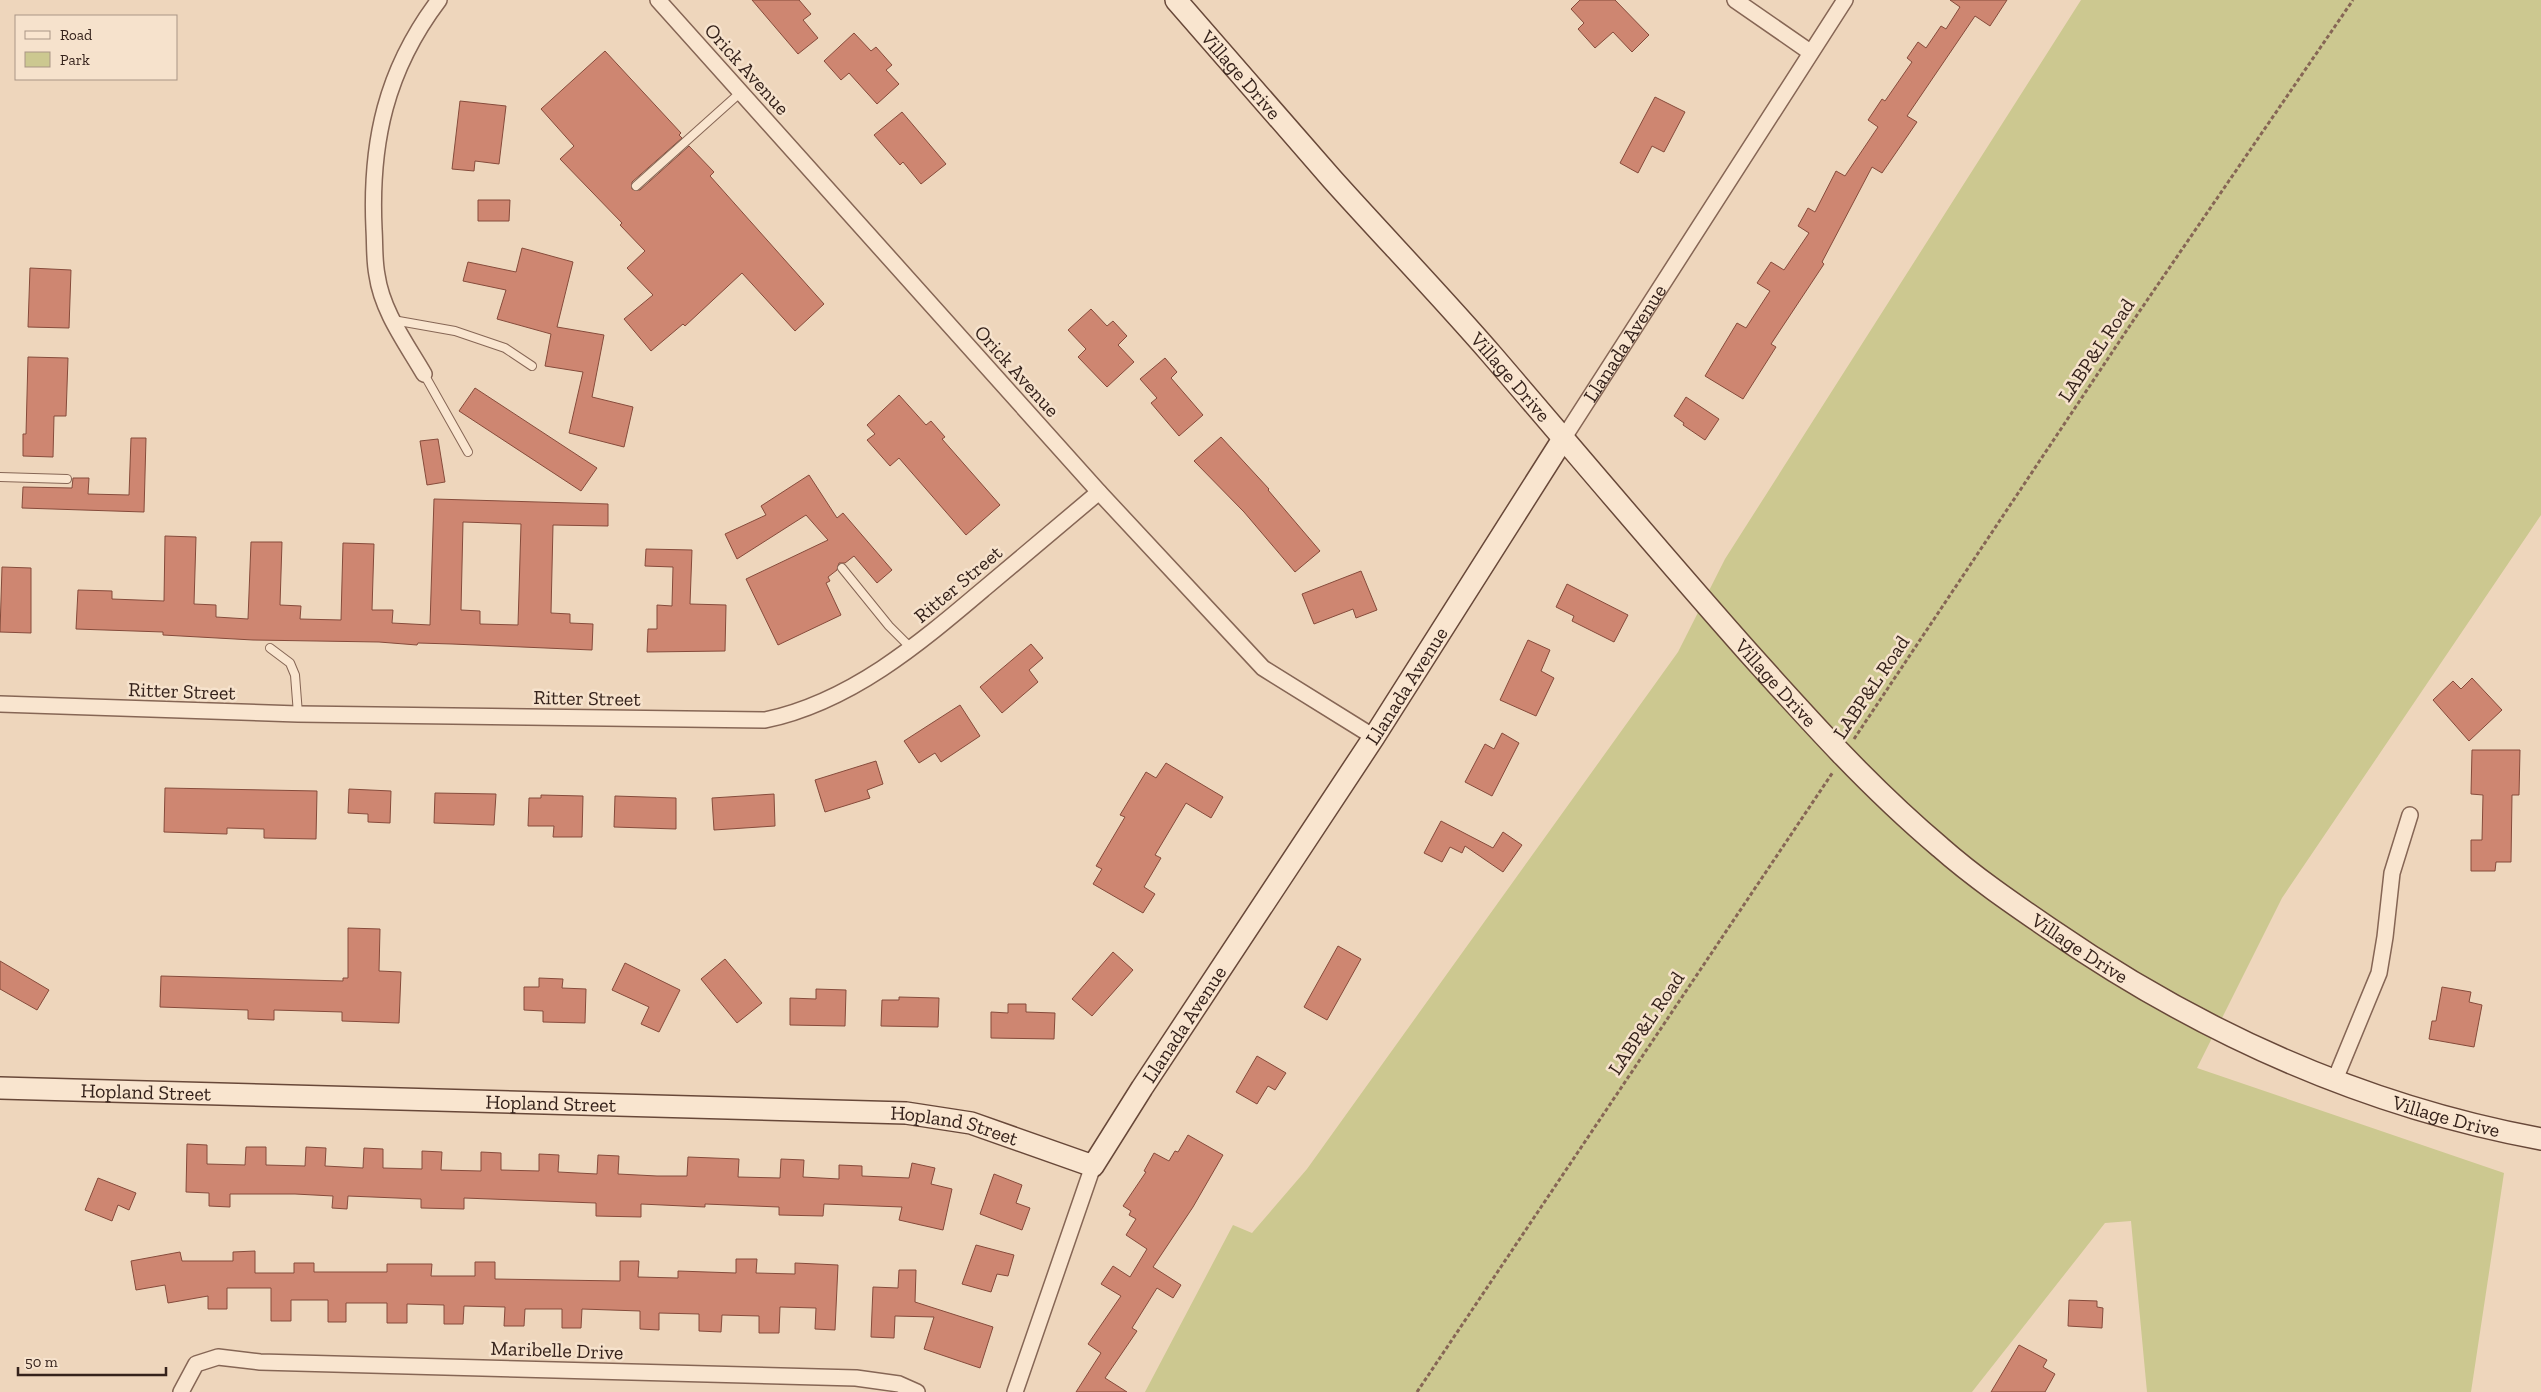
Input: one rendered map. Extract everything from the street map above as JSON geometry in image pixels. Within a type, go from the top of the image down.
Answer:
[{"type":"street","points":[[424,374],[392,320],[376,276],[374,209],[376,158],[381,123],[398,66],[420,26],[439,0]]},
{"type":"street","name":"Orick Avenue","points":[[658,0],[1099,492],[1262,668],[1374,737]]},
{"type":"street","name":"Village Drive","points":[[1176,0],[1331,177],[1489,352],[1687,583],[1843,756],[1942,849],[2009,901],[2082,952],[2160,999],[2233,1038],[2334,1082],[2405,1106],[2488,1129],[2541,1139]]},
{"type":"street","points":[[1735,0],[1810,52]]},
{"type":"street","name":"Llanada Avenue","points":[[1015,1392],[1093,1166],[1142,1088],[1374,737],[1845,0]]},
{"type":"street","name":"Ritter Street","points":[[0,704],[298,714],[765,720],[786,716],[841,693],[912,649],[1099,492]]},
{"type":"street","points":[[2334,1082],[2379,973],[2392,873],[2410,815]]},
{"type":"street","name":"Hopland Street","points":[[0,1088],[906,1113],[971,1123],[1093,1166]]},
{"type":"street","name":"Maribelle Drive","points":[[181,1392],[196,1364],[218,1357],[260,1362],[856,1378],[899,1384],[917,1392]]},
{"type":"lane","points":[[636,186],[740,92]]},
{"type":"lane","points":[[392,320],[455,331],[505,348],[532,366]]},
{"type":"lane","points":[[424,374],[468,452]]},
{"type":"lane","points":[[0,477],[68,479]]},
{"type":"lane","points":[[842,568],[889,626],[912,649]]},
{"type":"lane","points":[[270,648],[290,663],[295,674],[298,714]]},
{"type":"path","name":"LABP&L Road","points":[[1417,1392],[2137,314],[2353,0]]},
{"type":"green space","points":[[2081,0],[2541,0],[2541,515],[2282,898],[2197,1068],[2504,1173],[2471,1392],[2147,1392],[2131,1221],[2105,1223],[1972,1392],[1145,1392],[1233,1225],[1252,1233],[1307,1169],[1678,652],[1725,559]]},
{"type":"building","points":[[752,0],[799,0],[811,14],[803,20],[818,38],[798,54]]},
{"type":"building","points":[[1580,0],[1615,0],[1649,35],[1632,52],[1613,32],[1595,48],[1578,29],[1584,23],[1571,9]]},
{"type":"building","points":[[1950,0],[2007,0],[1990,26],[1975,16],[1907,116],[1917,122],[1882,173],[1872,167],[1822,262],[1824,264],[1771,344],[1776,347],[1743,399],[1705,376],[1737,323],[1746,328],[1770,291],[1757,283],[1771,262],[1784,270],[1809,233],[1798,226],[1808,208],[1815,212],[1836,171],[1845,176],[1878,127],[1868,120],[1882,99],[1885,101],[1912,62],[1907,58],[1918,42],[1926,48],[1941,26],[1946,29],[1960,7]]},
{"type":"building","points":[[854,33],[871,51],[876,47],[892,65],[886,70],[899,84],[877,104],[849,73],[841,80],[824,61]]},
{"type":"building","points":[[605,51],[681,133],[679,135],[682,138],[632,182],[632,189],[640,190],[689,146],[714,172],[710,176],[824,304],[795,331],[742,273],[685,326],[683,324],[651,351],[624,319],[653,295],[627,268],[645,251],[620,225],[622,223],[560,159],[574,146],[541,109]]},
{"type":"building","points":[[1655,97],[1685,112],[1664,152],[1652,146],[1638,173],[1620,163]]},
{"type":"building","points":[[460,101],[506,106],[499,164],[475,161],[474,171],[452,169]]},
{"type":"building","points":[[902,112],[946,164],[921,184],[903,162],[900,165],[874,135]]},
{"type":"building","points":[[478,200],[510,200],[509,221],[478,221]]},
{"type":"building","points":[[522,248],[573,262],[557,327],[604,335],[592,397],[633,407],[624,447],[569,433],[583,372],[545,366],[551,334],[497,319],[506,290],[463,281],[468,262],[516,272]]},
{"type":"building","points":[[30,268],[71,270],[69,328],[28,327]]},
{"type":"building","points":[[1091,309],[1107,326],[1113,321],[1127,336],[1118,345],[1134,362],[1107,387],[1078,357],[1086,349],[1068,330]]},
{"type":"building","points":[[28,357],[68,358],[66,416],[54,416],[53,457],[23,456],[23,434],[26,434]]},
{"type":"building","points":[[1165,358],[1177,372],[1171,378],[1203,415],[1179,436],[1151,403],[1157,398],[1140,379]]},
{"type":"building","points":[[475,388],[597,468],[581,491],[459,411]]},
{"type":"building","points":[[899,395],[926,425],[931,421],[945,437],[942,439],[1000,505],[966,535],[899,458],[890,466],[867,440],[875,434],[867,425]]},
{"type":"building","points":[[1686,397],[1719,419],[1705,440],[1683,425],[1684,423],[1674,416]]},
{"type":"building","points":[[1221,437],[1269,489],[1320,551],[1295,572],[1244,512],[1194,461]]},
{"type":"building","points":[[131,438],[146,438],[144,512],[22,508],[23,487],[72,488],[73,478],[89,478],[88,494],[129,495]]},
{"type":"building","points":[[438,439],[445,482],[427,485],[420,441]]},
{"type":"building","points":[[809,475],[837,518],[843,513],[892,570],[877,583],[854,556],[845,563],[839,563],[837,570],[828,577],[830,581],[826,583],[841,615],[778,645],[746,579],[828,540],[806,515],[737,559],[725,534],[766,515],[761,506]]},
{"type":"building","points":[[434,499],[608,504],[608,526],[553,525],[551,613],[570,614],[570,623],[593,624],[592,650],[452,644],[418,643],[417,645],[379,642],[253,640],[163,635],[163,632],[76,629],[78,590],[112,591],[112,599],[164,601],[165,536],[196,537],[194,604],[216,605],[216,617],[248,619],[251,542],[282,542],[280,605],[301,606],[300,619],[341,620],[343,543],[374,544],[372,610],[393,610],[392,623],[430,625]],"holes":[[[463,522],[521,524],[518,625],[480,624],[480,611],[461,610]]]},
{"type":"building","points":[[646,549],[692,550],[690,604],[726,605],[725,651],[647,652],[648,629],[657,629],[657,605],[672,606],[673,567],[645,566]]},
{"type":"building","points":[[2,567],[31,568],[31,633],[0,632]]},
{"type":"building","points":[[1361,571],[1377,610],[1356,618],[1353,609],[1314,624],[1302,594]]},
{"type":"building","points":[[1567,584],[1628,615],[1614,642],[1572,621],[1574,616],[1556,607]]},
{"type":"building","points":[[1528,640],[1550,650],[1541,671],[1554,678],[1536,716],[1500,700]]},
{"type":"building","points":[[1031,644],[1043,658],[1029,670],[1038,682],[1002,713],[980,687]]},
{"type":"building","points":[[2472,678],[2502,710],[2469,741],[2433,700],[2453,681],[2461,689]]},
{"type":"building","points":[[960,705],[980,736],[941,762],[935,753],[919,763],[904,741]]},
{"type":"building","points":[[1502,733],[1519,743],[1492,796],[1465,782],[1485,744],[1494,749]]},
{"type":"building","points":[[2472,750],[2520,750],[2519,795],[2512,795],[2511,862],[2496,862],[2495,871],[2471,871],[2471,840],[2482,840],[2483,795],[2471,794]]},
{"type":"building","points":[[876,761],[883,784],[867,790],[870,798],[825,812],[815,780]]},
{"type":"building","points":[[1166,763],[1223,797],[1211,818],[1186,803],[1155,855],[1161,858],[1144,887],[1155,894],[1143,913],[1093,884],[1102,869],[1096,866],[1125,817],[1120,815],[1146,772],[1156,778]]},
{"type":"building","points":[[165,788],[317,791],[316,839],[264,838],[264,829],[227,828],[227,834],[164,832]]},
{"type":"building","points":[[349,789],[391,791],[390,823],[368,822],[368,814],[348,813]]},
{"type":"building","points":[[435,793],[496,794],[494,825],[434,823]]},
{"type":"building","points":[[774,794],[775,826],[714,830],[712,798]]},
{"type":"building","points":[[541,795],[583,796],[582,837],[553,837],[554,826],[528,826],[529,798],[541,798]]},
{"type":"building","points":[[615,796],[676,798],[676,829],[614,827]]},
{"type":"building","points":[[1441,821],[1493,848],[1503,832],[1522,845],[1503,872],[1465,846],[1462,853],[1450,847],[1442,862],[1424,853]]},
{"type":"building","points":[[348,928],[380,929],[379,971],[401,972],[399,1023],[342,1021],[342,1012],[274,1010],[274,1020],[248,1019],[248,1010],[160,1007],[161,976],[343,981],[343,978],[348,978]]},
{"type":"building","points":[[1338,946],[1361,959],[1327,1020],[1304,1007]]},
{"type":"building","points":[[1113,952],[1133,970],[1092,1016],[1072,999]]},
{"type":"building","points":[[725,959],[762,1003],[737,1023],[701,979]]},
{"type":"building","points":[[0,961],[49,990],[37,1010],[0,989]]},
{"type":"building","points":[[625,963],[680,990],[659,1032],[641,1024],[649,1007],[612,990]]},
{"type":"building","points":[[539,978],[563,979],[562,988],[586,989],[585,1023],[543,1022],[543,1011],[524,1010],[524,987],[539,987]]},
{"type":"building","points":[[2442,987],[2471,992],[2469,1002],[2482,1005],[2474,1047],[2429,1039],[2432,1021],[2436,1021]]},
{"type":"building","points":[[816,989],[846,990],[845,1026],[790,1025],[790,998],[816,999]]},
{"type":"building","points":[[899,997],[939,998],[938,1027],[881,1026],[882,1000],[899,1000]]},
{"type":"building","points":[[1008,1004],[1026,1004],[1026,1012],[1055,1013],[1054,1039],[991,1038],[991,1012],[1008,1013]]},
{"type":"building","points":[[1257,1056],[1286,1073],[1275,1090],[1268,1086],[1257,1104],[1236,1092]]},
{"type":"building","points":[[1188,1135],[1223,1155],[1193,1207],[1153,1267],[1181,1285],[1173,1298],[1157,1288],[1132,1328],[1137,1331],[1105,1378],[1127,1392],[1076,1392],[1101,1353],[1088,1344],[1121,1296],[1101,1284],[1113,1266],[1130,1277],[1147,1249],[1126,1235],[1136,1219],[1129,1215],[1131,1211],[1123,1206],[1146,1172],[1144,1171],[1154,1153],[1169,1161],[1175,1151],[1178,1152]]},
{"type":"building","points":[[187,1144],[207,1145],[207,1164],[245,1165],[246,1147],[266,1147],[266,1165],[305,1166],[306,1147],[326,1148],[325,1166],[363,1168],[364,1148],[383,1149],[383,1168],[422,1169],[422,1151],[442,1152],[441,1170],[481,1171],[481,1152],[501,1153],[501,1170],[539,1171],[539,1154],[559,1155],[558,1172],[597,1174],[598,1155],[619,1156],[618,1174],[657,1176],[687,1176],[688,1157],[739,1159],[738,1177],[780,1178],[781,1159],[804,1160],[803,1177],[839,1179],[839,1165],[862,1166],[862,1176],[909,1178],[912,1163],[935,1168],[931,1184],[952,1189],[943,1230],[899,1220],[902,1207],[824,1204],[823,1216],[779,1215],[779,1207],[705,1204],[705,1207],[641,1204],[641,1217],[596,1216],[596,1203],[464,1198],[464,1209],[421,1208],[421,1199],[348,1196],[347,1209],[332,1208],[333,1196],[230,1194],[230,1207],[209,1206],[209,1193],[186,1192]]},
{"type":"building","points":[[994,1174],[1022,1185],[1016,1203],[1030,1208],[1022,1230],[980,1214]]},
{"type":"building","points":[[98,1178],[136,1193],[129,1210],[118,1205],[112,1221],[85,1210]]},
{"type":"building","points":[[976,1245],[1014,1255],[1008,1276],[997,1274],[991,1292],[962,1284]]},
{"type":"building","points":[[255,1251],[255,1273],[294,1273],[294,1263],[314,1263],[314,1272],[387,1272],[387,1264],[432,1264],[431,1276],[475,1276],[475,1262],[495,1262],[495,1279],[620,1281],[620,1261],[639,1261],[638,1277],[678,1278],[678,1271],[736,1273],[736,1259],[757,1259],[756,1273],[795,1274],[795,1263],[838,1265],[835,1330],[815,1329],[816,1308],[780,1307],[779,1333],[759,1333],[759,1316],[722,1315],[721,1332],[699,1331],[699,1314],[659,1313],[659,1330],[640,1329],[640,1311],[582,1309],[581,1328],[562,1328],[562,1309],[525,1309],[524,1326],[504,1326],[505,1307],[464,1306],[463,1324],[444,1324],[444,1305],[407,1304],[407,1323],[387,1323],[387,1303],[346,1303],[346,1322],[328,1322],[328,1300],[291,1300],[291,1321],[271,1321],[271,1288],[227,1288],[227,1309],[208,1309],[208,1296],[168,1303],[165,1285],[136,1290],[131,1261],[180,1252],[182,1261],[233,1261],[233,1252]]},
{"type":"building","points":[[899,1270],[916,1270],[915,1302],[993,1327],[980,1368],[924,1349],[934,1317],[895,1316],[894,1338],[871,1337],[873,1287],[898,1288]]},
{"type":"building","points":[[2069,1300],[2097,1301],[2097,1307],[2103,1308],[2102,1328],[2068,1326]]},
{"type":"building","points":[[2019,1345],[2047,1360],[2043,1367],[2055,1374],[2045,1392],[1991,1392]]}]
